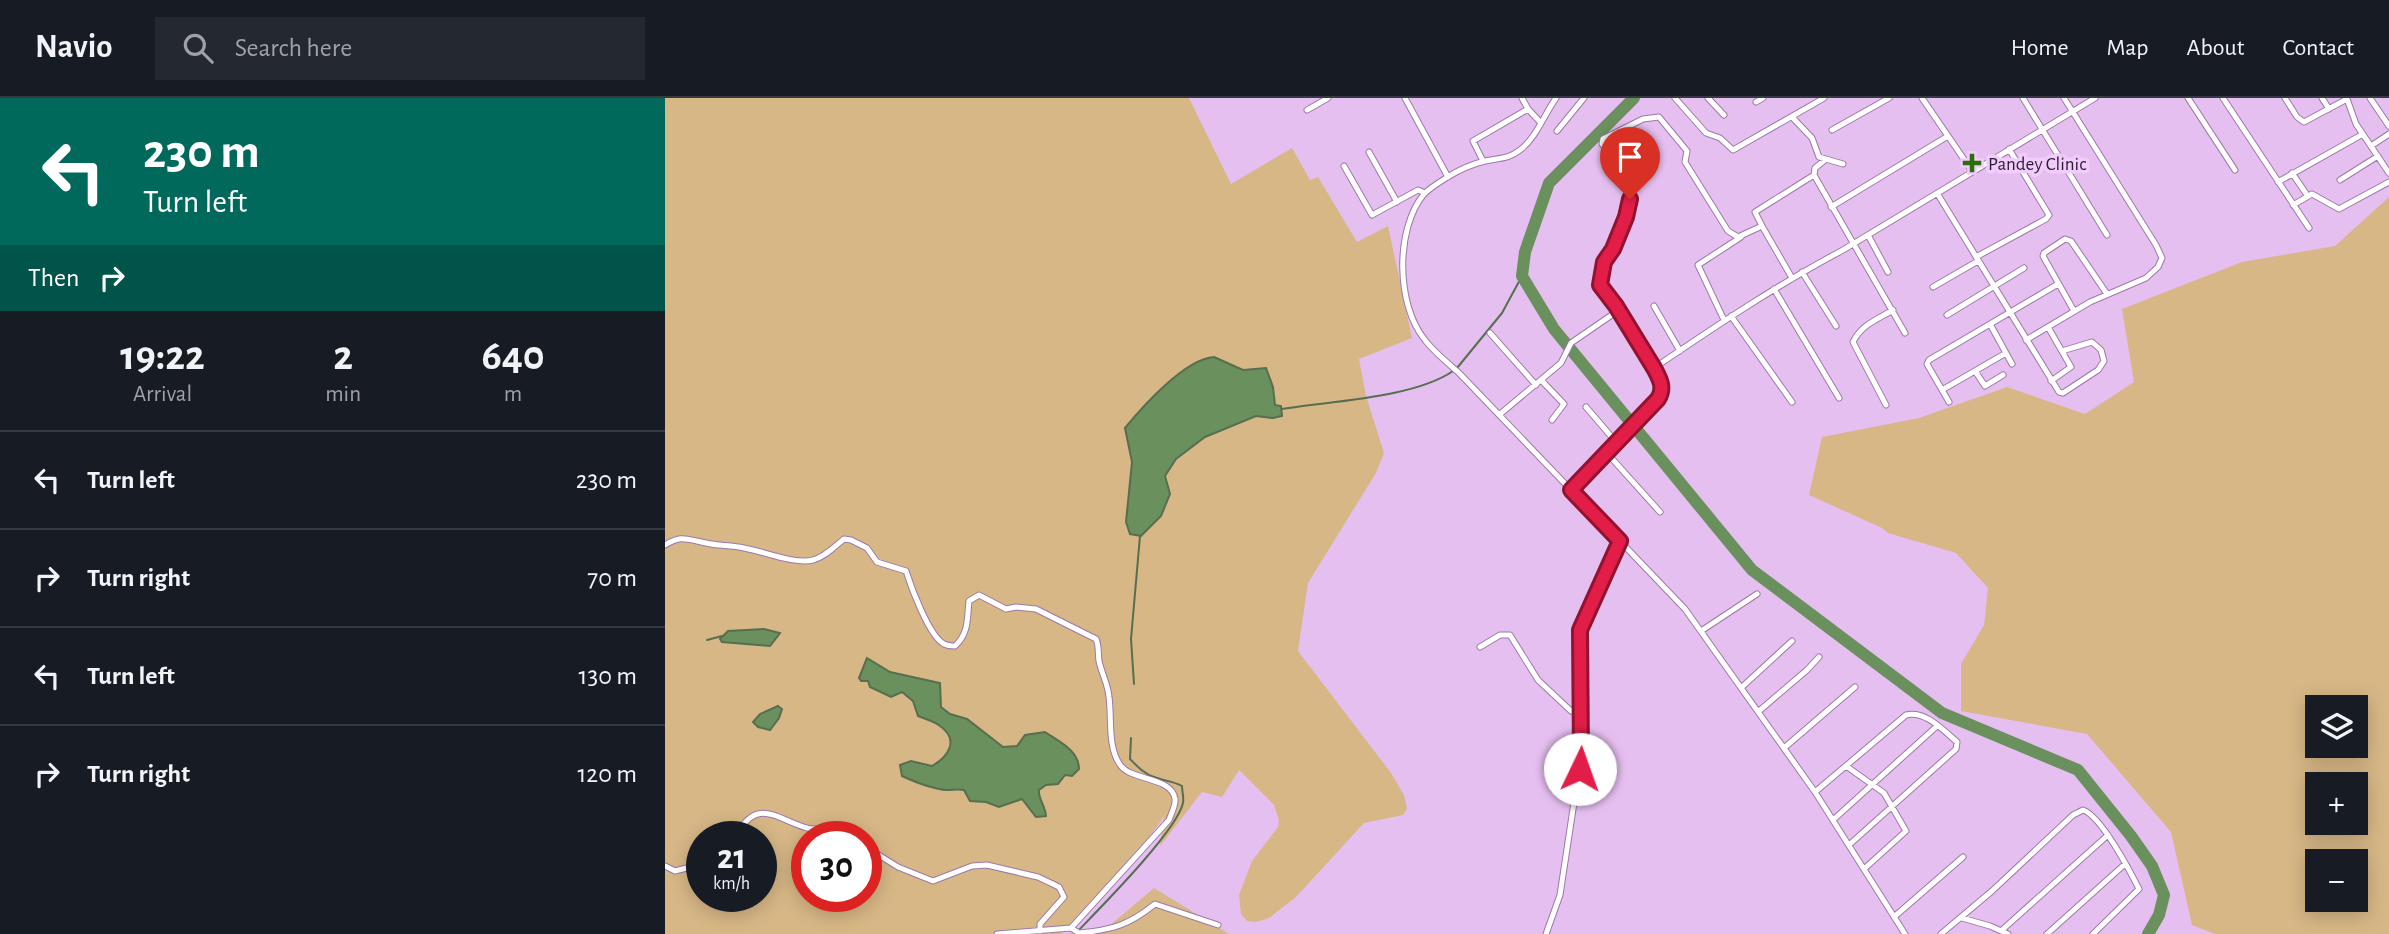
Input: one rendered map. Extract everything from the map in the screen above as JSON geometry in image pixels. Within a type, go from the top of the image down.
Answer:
[{"type":"street","points":[[1307,110],[1328,98]]},
{"type":"street","points":[[1405,98],[1447,177]]},
{"type":"street","points":[[1522,98],[1528,109],[1541,122]]},
{"type":"street","points":[[1556,98],[1531,140],[1517,153],[1483,161],[1447,177],[1425,193],[1406,233],[1403,265],[1408,307],[1425,341],[1676,597],[1815,792],[1905,934]]},
{"type":"street","points":[[1557,131],[1584,98]]},
{"type":"street","points":[[1675,98],[1706,133],[1720,138],[1731,149],[1824,98]]},
{"type":"street","points":[[1708,98],[1724,115]]},
{"type":"street","points":[[1756,102],[1763,98]]},
{"type":"street","points":[[1803,111],[1811,98]]},
{"type":"street","points":[[1832,130],[1889,98]]},
{"type":"street","points":[[1922,98],[1972,171]]},
{"type":"street","points":[[2023,98],[2107,235]]},
{"type":"street","points":[[2026,340],[2074,311],[2146,278],[2158,267],[2161,258],[2156,245],[2064,98]]},
{"type":"street","points":[[1654,368],[1774,289],[2095,98]]},
{"type":"street","points":[[2187,98],[2235,170]]},
{"type":"street","points":[[2223,98],[2309,228]]},
{"type":"street","points":[[2285,98],[2302,121],[2308,121],[2347,99],[2352,116],[2389,173]]},
{"type":"street","points":[[2322,98],[2329,109]]},
{"type":"street","points":[[2370,98],[2389,126]]},
{"type":"street","points":[[1483,161],[1473,141],[1528,109]]},
{"type":"street","points":[[1621,167],[1602,144],[1603,139],[1643,119],[1661,117],[1687,151],[1685,162],[1727,230],[1735,237],[1741,237]]},
{"type":"street","points":[[1792,117],[1812,138],[1816,153],[1825,160],[1843,164]]},
{"type":"street","points":[[2279,182],[2363,134]]},
{"type":"street","points":[[2371,146],[2389,134]]},
{"type":"street","points":[[1831,208],[1874,179],[1948,136]]},
{"type":"street","points":[[1933,287],[2049,215],[2009,149]]},
{"type":"street","points":[[1369,152],[1397,202]]},
{"type":"street","points":[[2340,180],[2378,156]]},
{"type":"street","points":[[1825,160],[1815,168],[1814,174],[1831,208],[1905,333]]},
{"type":"street","points":[[1344,166],[1372,215],[1418,190],[1425,193]]},
{"type":"street","points":[[2293,173],[2307,195]]},
{"type":"street","points":[[1792,278],[1756,213],[1757,209],[1814,174]]},
{"type":"street","points":[[2293,205],[2307,195],[2315,194],[2339,209],[2389,182]]},
{"type":"street","points":[[1571,490],[1660,396],[1661,384],[1654,368],[1600,284],[1604,262],[1612,252],[1626,217],[1632,185]]},
{"type":"street","points":[[1937,193],[2008,313],[2059,392],[2063,393],[2098,370],[2104,362],[2101,350],[2092,342],[2062,351]]},
{"type":"street","points":[[1724,320],[1698,265],[1762,226]]},
{"type":"street","points":[[1868,235],[1888,272]]},
{"type":"street","points":[[2074,311],[2043,255],[2065,239],[2070,239],[2107,294]]},
{"type":"street","points":[[1947,315],[2024,268]]},
{"type":"street","points":[[1802,272],[1836,326]]},
{"type":"street","points":[[1949,402],[1927,362],[2058,284]]},
{"type":"street","points":[[1774,289],[1839,398]]},
{"type":"street","points":[[1654,306],[1680,351]]},
{"type":"street","points":[[1499,415],[1562,362],[1571,343],[1619,310]]},
{"type":"street","points":[[1886,405],[1853,342],[1873,320],[1893,310]]},
{"type":"street","points":[[1731,316],[1792,402]]},
{"type":"street","points":[[1990,324],[2012,363]]},
{"type":"street","points":[[2048,327],[2071,369],[2051,381]]},
{"type":"street","points":[[1490,333],[1536,385]]},
{"type":"street","points":[[1942,390],[2006,353]]},
{"type":"street","points":[[1975,371],[1985,386],[2003,375]]},
{"type":"street","points":[[1541,380],[1564,404],[1552,419]]},
{"type":"street","points":[[1586,407],[1616,442]]},
{"type":"street","points":[[1606,452],[1660,512]]},
{"type":"street","points":[[665,545],[675,538],[687,538],[707,544],[746,548],[798,561],[811,561],[822,557],[844,539],[851,540],[867,548],[877,562],[906,571],[933,630],[944,644],[955,646],[963,638],[967,628],[969,601],[979,595],[1006,609],[1016,607],[1036,610],[1096,639],[1100,647],[1099,664],[1105,675],[1110,699],[1113,746],[1121,767],[1137,776],[1162,784],[1172,792],[1175,801],[1169,820],[1072,928]]},
{"type":"street","points":[[1546,934],[1559,898],[1581,756],[1580,630],[1620,541]]},
{"type":"street","points":[[1701,631],[1757,594]]},
{"type":"street","points":[[1480,648],[1500,635],[1510,635],[1538,680],[1574,714],[1581,715]]},
{"type":"street","points":[[1742,687],[1792,640]]},
{"type":"street","points":[[1759,711],[1819,657]]},
{"type":"street","points":[[1784,748],[1855,687]]},
{"type":"street","points":[[1815,792],[1906,715],[1920,713],[1957,742],[1958,747],[1849,845]]},
{"type":"street","points":[[1833,820],[1937,726]]},
{"type":"street","points":[[1846,766],[1884,793],[1906,832],[1864,869]]},
{"type":"street","points":[[1941,934],[2080,811],[2089,812],[2108,835],[2139,890],[2093,934]]},
{"type":"street","points":[[749,821],[754,815],[766,812],[792,821]]},
{"type":"street","points":[[1961,918],[2005,932],[2108,835]]},
{"type":"street","points":[[882,857],[898,867],[933,881],[972,866],[986,865],[1038,877],[1059,887],[1064,897],[1040,923],[1040,931]]},
{"type":"street","points":[[1894,918],[1963,858]]},
{"type":"street","points":[[2047,934],[2125,863]]},
{"type":"street","points":[[665,866],[675,871],[686,868]]},
{"type":"street","points":[[997,934],[1072,928],[1079,933],[1104,930],[1135,920],[1155,904],[1218,925]]},
{"type":"shaded area","points":[[665,98],[1189,98],[1231,184],[1292,148],[1310,180],[1318,177],[1357,242],[1388,226],[1412,338],[1359,359],[1366,396],[1384,453],[1376,473],[1308,583],[1298,651],[1391,773],[1404,795],[1407,809],[1403,815],[1364,823],[1296,897],[1269,918],[1256,922],[1247,921],[1241,914],[1239,895],[1252,861],[1278,827],[1279,820],[1274,805],[1239,770],[1222,797],[1202,792],[1160,846],[1164,815],[1136,854],[1061,934],[665,934]]},
{"type":"shaded area","points":[[2389,197],[2389,934],[2215,934],[2192,925],[2171,832],[2087,734],[1961,711],[1961,664],[1984,625],[1988,588],[1956,553],[1888,533],[1809,495],[1822,437],[1919,418],[2007,387],[2085,414],[2134,382],[2122,309],[2242,262],[2335,246]]},
{"type":"shaded area","points":[[1214,357],[1243,370],[1266,368],[1273,387],[1275,405],[1281,406],[1282,416],[1256,416],[1205,437],[1176,459],[1165,476],[1170,494],[1161,516],[1141,536],[1130,534],[1126,522],[1132,462],[1125,428],[1153,396],[1178,375],[1190,366]]},
{"type":"shaded area","points":[[764,629],[780,633],[770,646],[722,642],[720,639],[728,631]]},
{"type":"shaded area","points":[[867,658],[890,672],[940,683],[941,707],[950,714],[967,719],[1003,747],[1017,746],[1025,735],[1045,732],[1072,751],[1079,769],[1072,776],[1065,775],[1058,784],[1046,785],[1039,790],[1046,816],[1036,817],[1022,799],[999,807],[986,802],[970,801],[964,790],[935,788],[902,776],[900,765],[911,761],[932,766],[943,758],[949,748],[949,737],[938,724],[918,716],[913,701],[902,692],[891,697],[870,687],[868,681],[861,681],[859,678]]},
{"type":"shaded area","points":[[778,706],[782,709],[779,718],[770,730],[758,727],[753,722],[760,714]]},
{"type":"shaded area","points":[[1154,888],[1229,934],[1065,934],[1103,931]]},
{"type":"waterway","points":[[1634,98],[1549,183],[1525,252],[1522,276],[1554,329],[1752,570],[1942,713],[2078,770],[2152,866],[2164,895],[2159,915],[2148,934]]},
{"type":"waterway","points":[[1457,368],[1502,313],[1522,276]]},
{"type":"waterway","points":[[1282,409],[1394,393],[1436,380],[1453,371]]},
{"type":"waterway","points":[[1134,684],[1131,639],[1140,536]]},
{"type":"waterway","points":[[707,640],[722,636]]},
{"type":"waterway","points":[[1075,934],[1167,832],[1183,803],[1182,786],[1147,774],[1130,759],[1131,738]]},
{"type":"place","name":"Pandey Clinic","points":[[1972,163]]},
{"type":"route","points":[[1580,769],[1580,630],[1620,541],[1571,490],[1658,399],[1662,390],[1660,378],[1600,285],[1604,262],[1613,249],[1630,199]]}]
